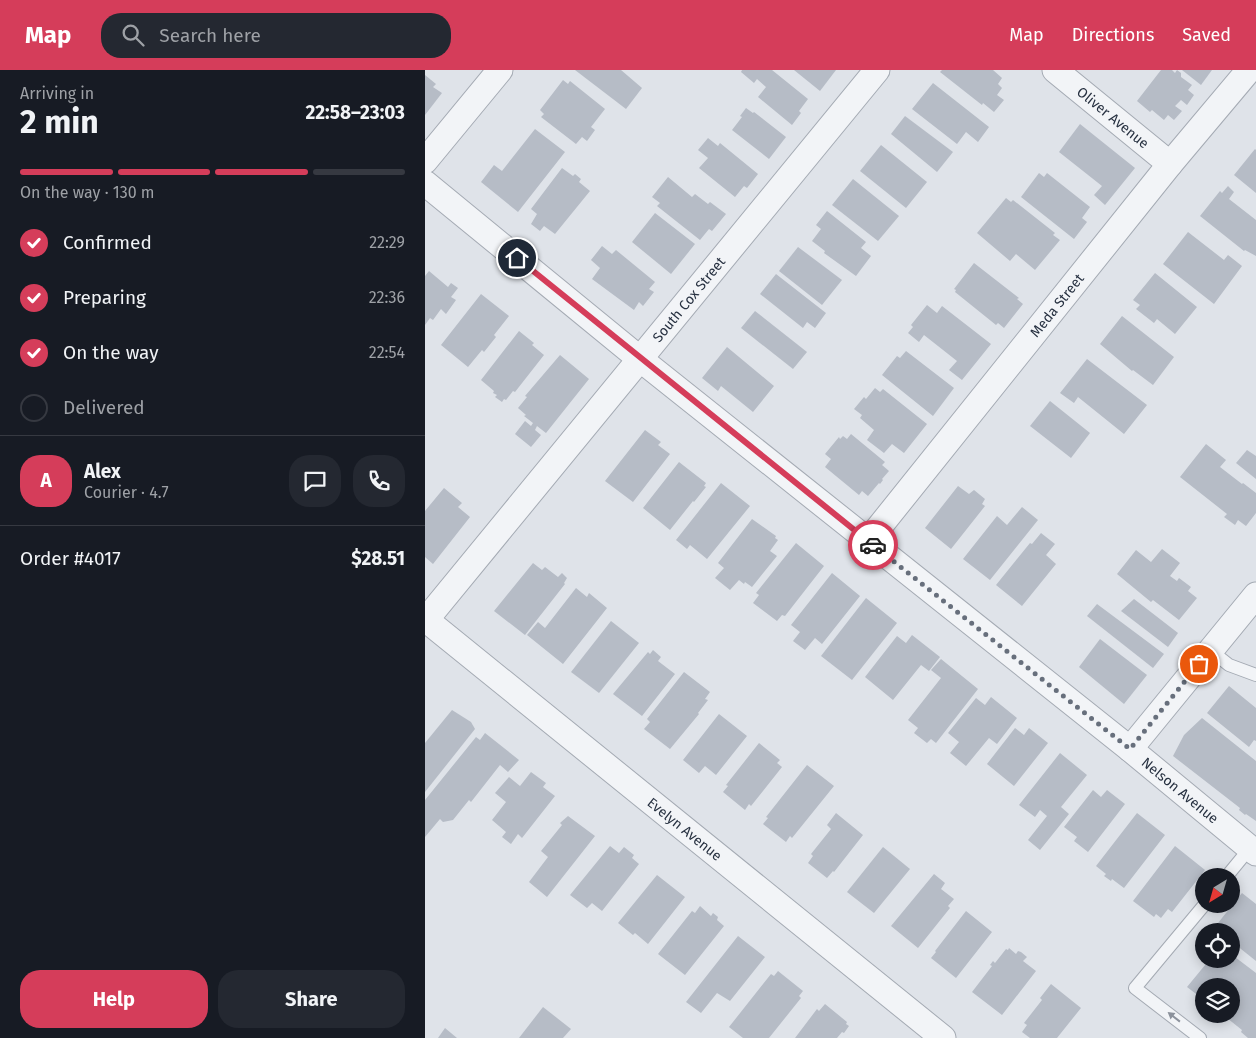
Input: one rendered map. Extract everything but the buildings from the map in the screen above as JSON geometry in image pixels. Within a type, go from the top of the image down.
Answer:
[{"type":"street","points":[[425,161],[500,70]]},
{"type":"street","name":"South Cox Street","points":[[425,620],[877,70]]},
{"type":"street","name":"Oliver Avenue","points":[[1055,70],[1170,164]]},
{"type":"street","name":"Meda Street","points":[[868,542],[1170,164],[1249,70]]},
{"type":"street","name":"Nelson Avenue","points":[[425,183],[640,359],[1130,749],[1253,851]]},
{"type":"street","points":[[1130,749],[1256,594]]},
{"type":"street","name":"Evelyn Avenue","points":[[425,620],[943,1038]]},
{"type":"lane","points":[[1210,650],[1229,665],[1256,674]]},
{"type":"lane","points":[[1235,868],[1253,851]]},
{"type":"lane","points":[[1198,913],[1135,988],[1201,1038]]},
{"type":"way so far","points":[[873,545],[1130,749],[1199,664]]},
{"type":"route","points":[[517,258],[873,545]]}]
